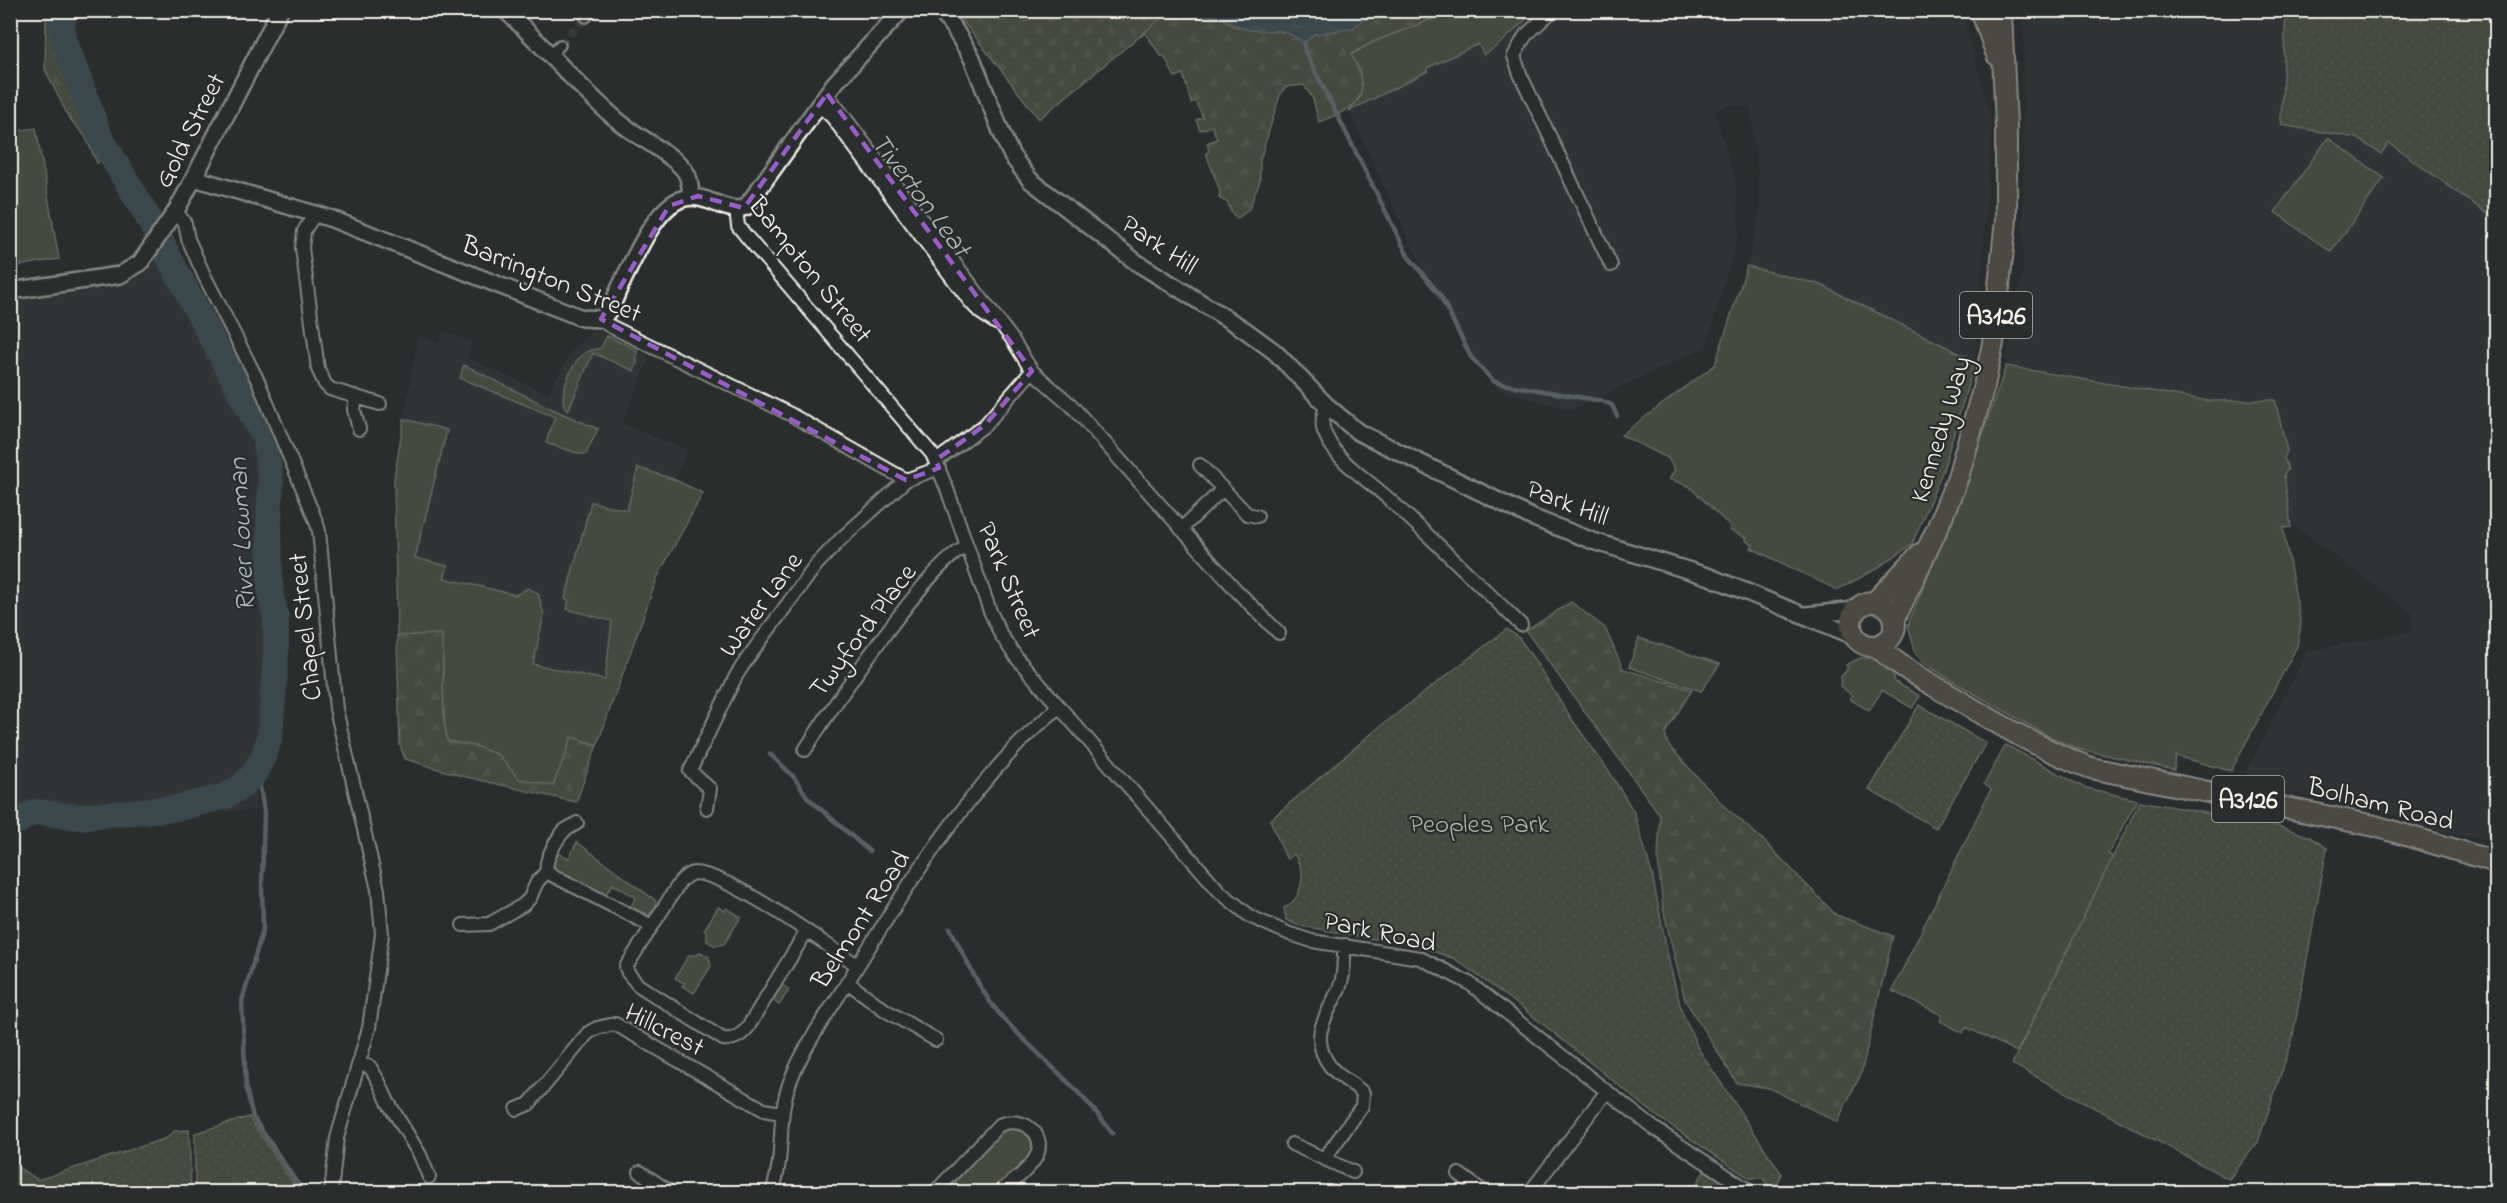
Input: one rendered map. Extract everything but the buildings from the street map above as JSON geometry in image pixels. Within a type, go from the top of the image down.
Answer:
[{"type":"main road","name":"Kennedy Way","points":[[1981,10],[2002,71]]},
{"type":"main road","name":"Kennedy Way","points":[[1895,625],[1958,477],[1993,343],[2006,220],[2006,126],[2001,10]]},
{"type":"main road","name":"Kennedy Way","points":[[1875,602],[1927,549]]},
{"type":"main road","points":[[1868,602],[1888,607],[1895,625],[1886,643],[1876,646],[1865,645],[1854,636],[1851,622],[1856,610],[1868,602]]},
{"type":"main road","name":"Bolham Road","points":[[1895,625],[1902,652],[1918,676]]},
{"type":"main road","name":"Bolham Road","points":[[1876,646],[1903,668],[2004,728],[2065,759],[2091,768],[2375,826],[2496,862]]},
{"type":"street","name":"Gold Street","points":[[10,291],[109,278],[134,268],[148,254],[194,178],[280,10]]},
{"type":"street","points":[[505,10],[554,51],[619,122],[680,166],[688,178],[691,196],[669,206],[654,226],[639,250],[611,307],[601,319]]},
{"type":"street","points":[[736,209],[750,202],[834,84],[902,10]]},
{"type":"street","name":"Park Hill","points":[[940,10],[972,58],[1004,139],[1022,170],[1041,190],[1158,278],[1245,330],[1275,352],[1326,405],[1359,432],[1531,517],[1593,541],[1710,577],[1854,636]]},
{"type":"street","points":[[1553,10],[1525,36],[1514,56],[1611,265]]},
{"type":"street","points":[[823,100],[832,117],[971,303],[981,313],[1000,325],[1017,346],[1032,371],[1071,405],[1261,618],[1279,633]]},
{"type":"street","name":"Barrington Street","points":[[194,178],[315,214],[582,318],[601,319],[608,325],[790,414],[906,480]]},
{"type":"street","name":"Bampton Street","points":[[691,196],[698,196],[736,209],[738,226],[938,464]]},
{"type":"street","name":"Chapel Street","points":[[176,211],[185,223],[188,239],[204,275],[258,381],[319,531],[336,709],[378,890],[382,934],[376,990],[369,1028],[337,1138],[331,1192]]},
{"type":"street","points":[[315,214],[304,231],[302,248],[318,369],[330,389],[380,404]]},
{"type":"street","name":"Water Lane","points":[[707,808],[710,789],[690,771],[736,676],[817,564],[906,480],[938,464],[985,425],[1032,371]]},
{"type":"street","points":[[356,398],[354,410],[359,429]]},
{"type":"street","points":[[1326,405],[1322,424],[1326,438],[1346,464],[1377,488],[1449,553],[1521,625]]},
{"type":"street","name":"Park Street","points":[[938,464],[966,548],[1001,635],[1016,657],[1058,707]]},
{"type":"street","points":[[1200,465],[1247,514],[1257,516]]},
{"type":"street","points":[[1181,529],[1223,489]]},
{"type":"street","name":"Twyford Place","points":[[805,750],[847,684],[918,593],[958,549],[966,548]]},
{"type":"street","name":"Park Hill","points":[[1806,615],[1856,610]]},
{"type":"street","name":"Park Road","points":[[1058,707],[1233,904],[1251,917],[1311,941],[1420,958],[1469,983],[1655,1129],[1751,1192]]},
{"type":"street","name":"Belmont Road","points":[[772,1192],[781,1154],[781,1113],[790,1080],[817,1030],[879,929],[964,807],[1013,750],[1058,707]]},
{"type":"street","points":[[577,823],[565,831],[559,840],[549,857],[546,866],[548,871],[652,926]]},
{"type":"street","points":[[463,926],[489,924],[523,905],[530,898],[537,882],[548,871]]},
{"type":"street","points":[[806,932],[748,1027],[743,1033],[729,1040],[723,1039],[638,985],[626,967],[680,882],[689,874],[695,873],[724,881],[806,932],[858,965]]},
{"type":"street","points":[[1325,1158],[1362,1106],[1364,1099],[1363,1093],[1329,1065],[1321,1046],[1324,1018],[1342,982],[1345,945]]},
{"type":"street","points":[[847,982],[885,1010],[936,1040]]},
{"type":"street","name":"Hillcrest","points":[[517,1109],[529,1104],[588,1033],[597,1028],[615,1024],[764,1110],[781,1113]]},
{"type":"street","points":[[359,1063],[370,1067],[420,1155],[429,1177]]},
{"type":"street","points":[[1530,1192],[1607,1091]]},
{"type":"street","points":[[935,1192],[999,1125],[1011,1120],[1018,1121],[1028,1126],[1036,1134],[1039,1145],[1038,1154],[1032,1163],[999,1192]]},
{"type":"street","points":[[1292,1144],[1353,1172]]},
{"type":"street","points":[[640,1172],[670,1192]]},
{"type":"street","points":[[1459,1174],[1484,1192]]},
{"type":"highlighted area","points":[[827,94],[1032,371],[985,425],[936,460],[939,468],[906,480],[601,319],[669,206],[698,196],[744,208]]},
{"type":"shaded area","points":[[1535,11],[1962,11],[1992,122],[1975,361],[1821,285],[1747,266],[1761,207],[1751,107],[1730,105],[1714,111],[1736,183],[1739,232],[1706,347],[1571,410],[1499,390],[1471,360],[1436,297],[1349,111],[1428,72],[1427,68],[1478,44],[1485,55]]},
{"type":"shaded area","points":[[2024,11],[2496,11],[2496,841],[2443,832],[2359,804],[2262,789],[2244,776],[2307,651],[2413,631],[2412,613],[2291,523],[2284,474],[2288,469],[2275,400],[2209,401],[2006,366],[2023,270]]},
{"type":"shaded area","points":[[178,252],[276,469],[273,666],[267,727],[261,753],[250,772],[255,782],[256,810],[84,819],[48,818],[27,823],[11,831],[10,286],[41,276]]},
{"type":"shaded area","points":[[594,330],[650,357],[622,424],[688,450],[674,479],[703,493],[657,578],[576,802],[462,776],[405,759],[400,745],[394,478],[418,336],[440,342],[442,331],[472,342],[467,358],[548,394],[571,352]]},
{"type":"green space","points":[[46,11],[62,11],[88,91],[113,148],[97,163],[85,136],[69,118],[45,69]]},
{"type":"green space","points":[[955,11],[1170,11],[1039,119]]},
{"type":"green space","points":[[1126,11],[1185,11],[1222,18],[1234,26],[1252,30],[1266,29],[1293,34],[1315,34],[1353,28],[1362,20],[1402,11],[1452,11],[1373,42],[1351,54],[1358,69],[1361,91],[1359,98],[1344,111],[1319,122],[1313,99],[1304,85],[1285,87],[1280,95],[1260,160],[1260,181],[1249,209],[1237,219],[1228,203],[1219,198],[1220,191],[1206,153],[1209,152],[1207,143],[1217,139],[1212,126],[1200,130],[1196,120],[1203,117],[1195,101],[1191,103],[1183,74],[1175,77],[1164,56],[1161,56],[1145,33],[1140,37]]},
{"type":"green space","points":[[1452,11],[1535,11],[1502,42],[1484,55],[1478,44],[1427,68],[1428,71],[1349,111],[1360,97],[1360,70],[1350,55],[1373,42]]},
{"type":"green space","points":[[2286,11],[2496,11],[2496,220],[2389,143],[2381,154],[2357,138],[2282,125]]},
{"type":"green space","points":[[36,128],[59,259],[11,267],[11,132]]},
{"type":"green space","points":[[2328,138],[2384,178],[2331,252],[2275,212]]},
{"type":"green space","points":[[1747,266],[1821,285],[1975,361],[1943,470],[1912,544],[1873,571],[1837,590],[1751,548],[1753,545],[1746,541],[1747,538],[1729,530],[1730,526],[1689,486],[1669,479],[1675,470],[1668,458],[1621,435],[1715,365]]},
{"type":"green space","points":[[607,336],[637,350],[637,363],[634,371],[593,353],[568,411],[564,406],[564,391],[574,365],[583,354],[601,348]]},
{"type":"green space","points":[[464,365],[598,429],[586,454],[546,443],[555,417],[460,378]]},
{"type":"green space","points":[[2006,366],[2209,401],[2275,400],[2287,451],[2284,458],[2288,469],[2284,474],[2291,527],[2283,528],[2301,625],[2297,646],[2231,771],[2176,756],[2174,770],[2079,749],[2048,736],[1949,679],[1924,663],[1916,654],[1908,625],[1971,469]]},
{"type":"green space","points":[[404,419],[447,430],[415,558],[448,566],[444,578],[516,595],[528,588],[538,593],[544,615],[533,664],[605,680],[612,621],[567,609],[569,600],[565,599],[591,502],[627,510],[638,468],[673,479],[703,493],[657,578],[597,745],[572,737],[553,786],[519,779],[478,747],[447,741],[444,720],[442,635],[397,636],[394,478]]},
{"type":"green space","points":[[1571,602],[1605,628],[1623,669],[1692,690],[1665,733],[1668,745],[1724,806],[1763,840],[1836,915],[1893,936],[1861,1074],[1837,1122],[1769,1088],[1737,1083],[1685,1000],[1663,908],[1658,859],[1660,815],[1526,631]]},
{"type":"green space","name":"Peoples Park","points":[[1507,629],[1519,638],[1535,661],[1634,812],[1652,874],[1670,966],[1682,1012],[1699,1050],[1781,1173],[1778,1182],[1770,1190],[1763,1178],[1749,1178],[1658,1117],[1529,1013],[1455,959],[1410,943],[1367,938],[1297,925],[1286,920],[1284,908],[1292,903],[1298,894],[1302,871],[1294,854],[1286,858],[1270,820],[1378,728]]},
{"type":"green space","points":[[442,634],[444,720],[447,741],[478,747],[498,755],[519,779],[553,786],[572,737],[597,745],[576,802],[462,776],[405,759],[400,745],[397,636]]},
{"type":"green space","points":[[1639,638],[1720,664],[1701,691],[1629,667]]},
{"type":"green space","points":[[1860,658],[1878,660],[1883,663],[1891,671],[1895,682],[1920,696],[1912,708],[1882,690],[1869,711],[1850,699],[1852,695],[1840,686],[1841,677],[1848,668],[1846,665]]},
{"type":"green space","points":[[1919,705],[1986,743],[1936,828],[1869,790]]},
{"type":"green space","points":[[2006,745],[2083,787],[2137,800],[2108,854],[2113,857],[2017,1052],[1966,1027],[1963,1033],[1940,1021],[1942,1015],[1892,991],[1991,789],[1984,784]]},
{"type":"green space","points":[[2140,801],[2278,826],[2308,836],[2327,848],[2292,1041],[2258,1142],[2229,1179],[2012,1064]]},
{"type":"green space","points":[[577,842],[656,901],[656,909],[649,914],[632,910],[631,906],[636,897],[613,884],[606,894],[601,896],[558,873],[553,864],[555,856],[560,854],[569,858]]},
{"type":"green space","points":[[718,907],[725,911],[727,908],[741,917],[724,944],[715,946],[707,941],[707,932],[704,930]]},
{"type":"green space","points":[[700,952],[709,957],[711,966],[694,993],[682,986],[684,983],[675,978],[689,955],[697,955]]},
{"type":"green space","points":[[781,984],[789,990],[779,1005],[771,999]]},
{"type":"green space","points":[[249,1117],[299,1192],[195,1192],[195,1133]]},
{"type":"green space","points":[[1015,1127],[1025,1133],[1033,1146],[1032,1152],[1023,1164],[990,1192],[974,1194],[943,1192],[1000,1130]]},
{"type":"green space","points":[[189,1130],[191,1192],[11,1192],[11,1163],[38,1180],[167,1138],[174,1131]]},
{"type":"green space","points":[[1705,1170],[1737,1192],[1691,1192]]},
{"type":"water","points":[[1185,11],[1402,11],[1363,20],[1353,28],[1315,34],[1304,43],[1285,32],[1247,29],[1217,16]]},
{"type":"waterway","name":"River Lowman","points":[[10,825],[35,812],[78,817],[178,808],[226,796],[242,786],[254,774],[264,755],[270,736],[276,654],[276,617],[271,597],[270,578],[271,482],[265,439],[145,212],[100,137],[63,37],[62,10]]},
{"type":"waterway","points":[[1304,43],[1305,51],[1408,256],[1440,295],[1471,357],[1493,381],[1602,401],[1612,405],[1617,416]]},
{"type":"waterway","points":[[770,754],[793,776],[808,798],[869,851]]},
{"type":"waterway","points":[[254,774],[259,780],[264,812],[263,929],[242,1001],[246,1088],[253,1117],[303,1192]]},
{"type":"waterway","points":[[950,928],[974,975],[995,1009],[1088,1103],[1112,1133]]},
{"type":"tunnel","points":[[560,45],[586,17]]},
{"type":"water label","name":"Tiverton Leat","points":[[922,194]]}]
